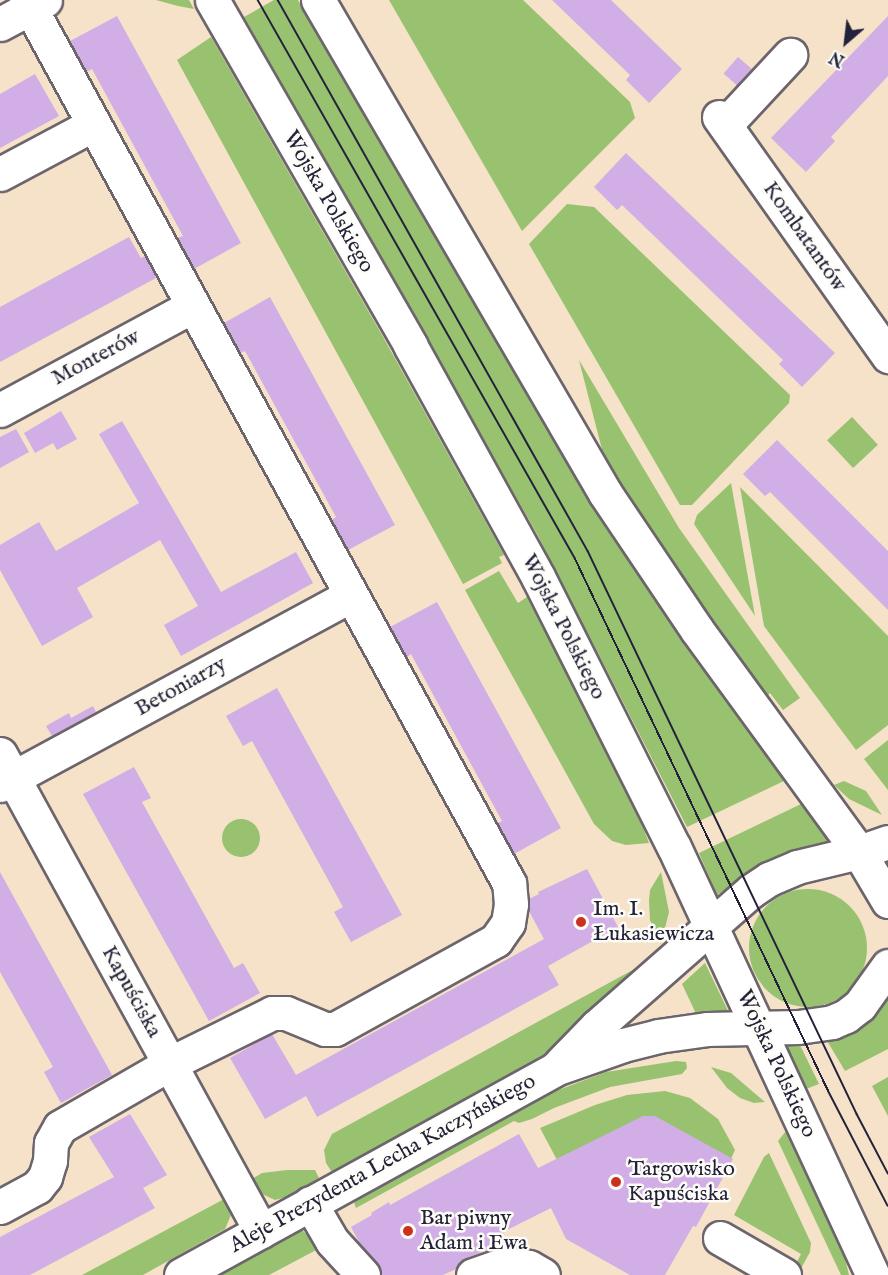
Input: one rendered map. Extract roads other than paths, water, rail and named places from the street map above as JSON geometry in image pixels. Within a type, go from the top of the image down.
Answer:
[{"type":"street","name":"Wojska Polskiego","points":[[212,0],[485,478],[543,587],[759,1026],[873,1275]]},
{"type":"street","points":[[318,0],[605,493],[697,630],[874,847],[888,902]]},
{"type":"street","points":[[0,24],[34,3],[94,124],[192,306],[349,596],[509,883],[511,904],[508,923],[496,940],[335,1029],[325,1029],[286,1013],[272,1013],[171,1063],[60,1127],[51,1143],[50,1161],[45,1177],[37,1187],[0,1207]]},
{"type":"street","name":"Kombatantów","points":[[790,55],[722,121],[888,356]]},
{"type":"street","points":[[0,174],[94,124]]},
{"type":"street","name":"Monterów","points":[[0,410],[192,306]]},
{"type":"street","name":"Betoniarzy","points":[[4,773],[349,596]]},
{"type":"street","name":"Kapuściska","points":[[4,773],[171,1063],[261,1231]]},
{"type":"street","name":"Aleje Prezydenta Lecha Kaczyńskiego","points":[[555,1070],[596,1027],[711,926],[769,879],[797,867],[874,847]]},
{"type":"street","name":"Aleje Prezydenta Lecha Kaczyńskiego","points":[[181,1275],[555,1070],[623,1045],[658,1036],[707,1029],[759,1026],[798,1027],[832,1023],[860,1005],[888,966]]},
{"type":"street","points":[[310,1203],[332,1241],[363,1275]]},
{"type":"street","points":[[720,1238],[784,1275]]},
{"type":"street","points":[[473,1275],[508,1263],[529,1267],[543,1275]]},
{"type":"tram line","points":[[258,0],[575,558],[829,1092],[888,1206]]},
{"type":"tram line","points":[[278,0],[588,551],[857,1114],[888,1173]]},
{"type":"place","name":"Im. I. Łukasiewicza","points":[[581,922]]},
{"type":"place","name":"Targowisko Kapuściska","points":[[616,1182]]},
{"type":"place","name":"Bar piwny Adam i Ewa","points":[[408,1231]]}]
